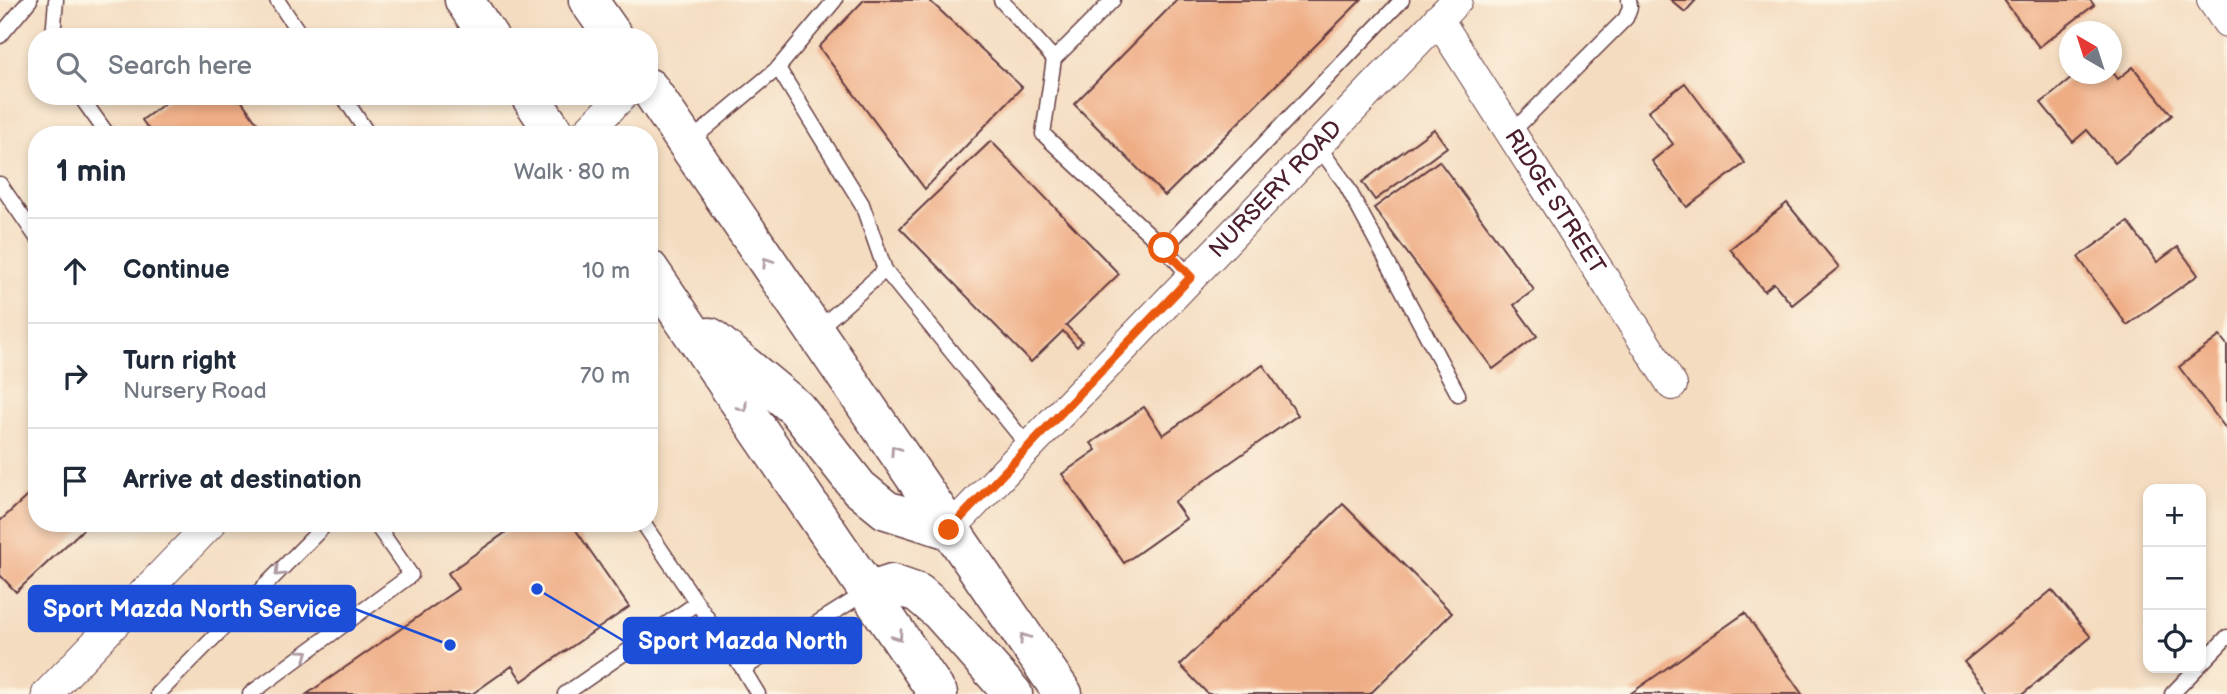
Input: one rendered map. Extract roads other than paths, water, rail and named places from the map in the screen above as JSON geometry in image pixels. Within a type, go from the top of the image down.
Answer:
[{"type":"main road","points":[[464,0],[483,28]]},
{"type":"main road","points":[[588,0],[608,28]]},
{"type":"main road","points":[[658,102],[1063,694]]},
{"type":"main road","points":[[536,105],[550,126]]},
{"type":"main road","points":[[658,283],[939,694]]},
{"type":"main road","points":[[676,309],[796,408],[859,488],[886,510],[949,530]]},
{"type":"main road","points":[[867,592],[892,584],[918,593],[940,612],[1013,694]]},
{"type":"street","points":[[2212,0],[2227,22]]},
{"type":"street","name":"RIDGE STREET","points":[[1448,9],[1511,133],[1671,385]]},
{"type":"street","name":"NURSERY ROAD","points":[[949,530],[1448,9]]},
{"type":"street","points":[[593,126],[613,105]]},
{"type":"street","points":[[47,694],[202,532]]},
{"type":"lane","points":[[0,36],[30,0]]},
{"type":"lane","points":[[53,28],[55,0]]},
{"type":"lane","points":[[277,0],[296,28]]},
{"type":"lane","points":[[687,144],[778,68],[835,0]]},
{"type":"lane","points":[[1001,0],[1054,59]]},
{"type":"lane","points":[[1113,0],[1054,59],[1043,134],[1191,277]]},
{"type":"lane","points":[[1164,248],[1402,0]]},
{"type":"lane","points":[[1511,133],[1626,18],[1630,7],[1629,0]]},
{"type":"lane","points":[[778,68],[862,204],[885,270],[1028,446]]},
{"type":"lane","points":[[86,105],[101,126]]},
{"type":"lane","points":[[348,105],[363,126]]},
{"type":"lane","points":[[1317,145],[1345,183],[1458,394]]},
{"type":"lane","points":[[0,184],[28,225]]},
{"type":"lane","points":[[815,332],[885,270]]},
{"type":"lane","points":[[158,694],[318,532]]},
{"type":"lane","points":[[250,694],[411,575],[381,532]]},
{"type":"lane","points":[[649,532],[758,694]]},
{"type":"lane","points":[[743,669],[867,592]]},
{"type":"lane","points":[[565,694],[697,603]]},
{"type":"lane","points":[[2206,659],[2227,637]]},
{"type":"lane","points":[[2172,694],[2192,673]]},
{"type":"place","name":"Sport Mazda North","points":[[537,589]]},
{"type":"place","name":"Sport Mazda North Service","points":[[450,645]]}]
